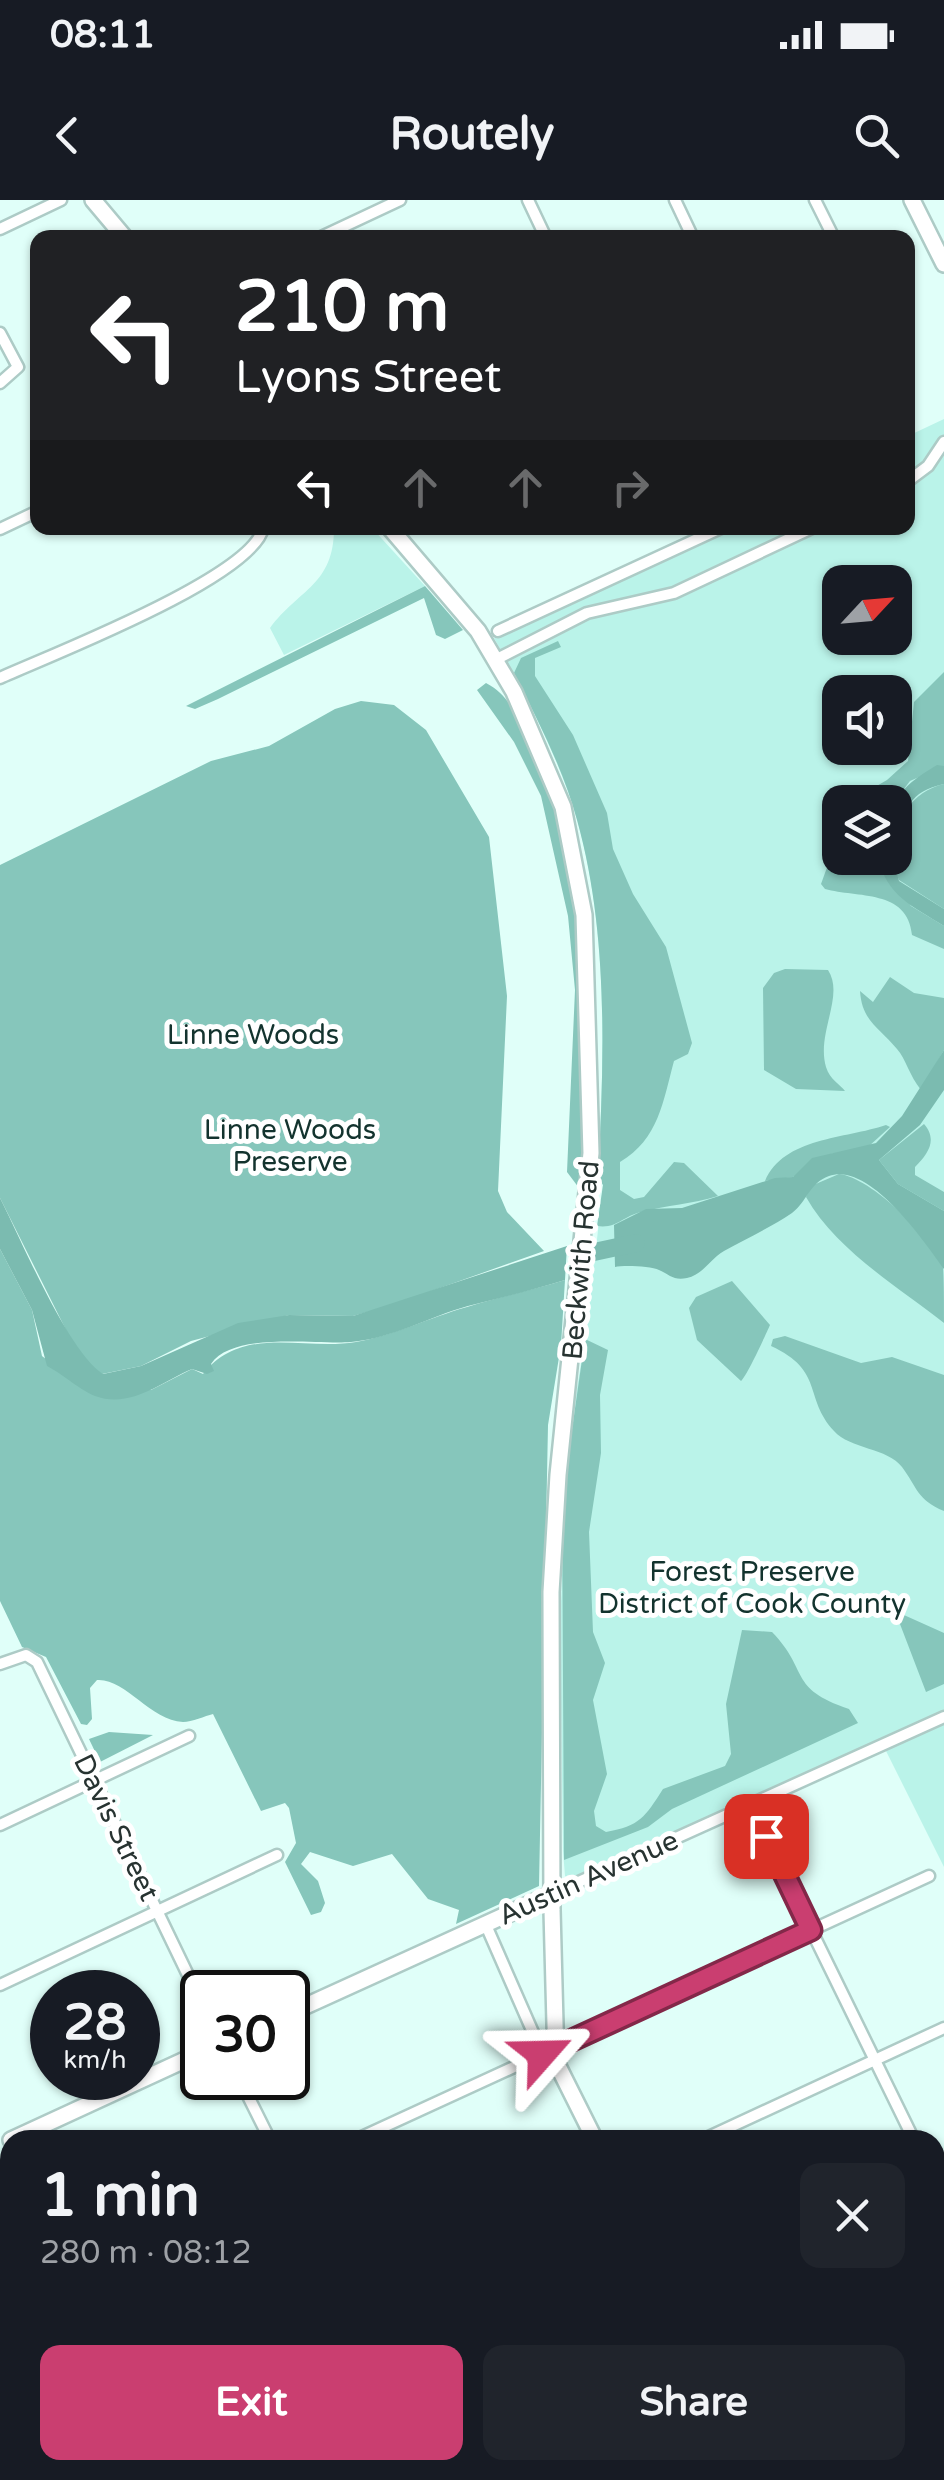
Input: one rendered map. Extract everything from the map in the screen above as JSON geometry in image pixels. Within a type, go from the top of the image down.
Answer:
[{"type":"street","points":[[0,228],[61,200]]},
{"type":"street","points":[[93,200],[118,230]]},
{"type":"street","points":[[336,230],[400,200]]},
{"type":"street","points":[[528,200],[542,230]]},
{"type":"street","points":[[675,200],[689,230]]},
{"type":"street","points":[[816,200],[830,230]]},
{"type":"street","points":[[912,200],[944,264]]},
{"type":"street","points":[[0,333],[17,361],[16,373],[0,383]]},
{"type":"street","points":[[915,476],[928,466],[944,442]]},
{"type":"street","points":[[0,528],[30,515]]},
{"type":"street","points":[[0,678],[208,582],[258,535]]},
{"type":"street","name":"Beckwith Road","points":[[396,535],[449,594],[497,659],[552,775],[579,872],[589,981],[591,1153],[558,1475],[551,1592],[549,2050],[590,2130]]},
{"type":"street","points":[[498,630],[688,535]]},
{"type":"street","points":[[497,659],[586,614],[674,592],[790,535]]},
{"type":"street","name":"Davis Street","points":[[0,1664],[26,1656],[37,1662],[186,1970]]},
{"type":"street","name":"Austin Avenue","points":[[310,2004],[944,1716]]},
{"type":"street","points":[[0,1825],[189,1736]]},
{"type":"street","points":[[750,1805],[909,2130]]},
{"type":"street","points":[[0,1984],[277,1855]]},
{"type":"street","points":[[377,2130],[929,1876]]},
{"type":"street","points":[[485,1923],[549,2050]]},
{"type":"street","points":[[724,2130],[944,2028]]},
{"type":"street","points":[[32,2130],[180,2062]]},
{"type":"street","points":[[250,2100],[265,2130]]},
{"type":"green space","name":"Forest Preserve District of Cook County","points":[[944,419],[944,1713],[570,1879],[565,1876],[563,1851],[560,1627],[567,1449],[588,1321],[603,1185],[598,1177],[602,997],[587,862],[561,772],[494,638],[719,535],[915,535],[915,433]]},
{"type":"green space","points":[[333,535],[378,535],[425,586],[284,655],[270,628],[313,585],[328,562]]},
{"type":"green space","points":[[425,586],[463,630],[445,639],[436,635],[424,598],[218,699],[195,709],[186,706]]},
{"type":"green space","points":[[558,641],[561,647],[535,658],[535,676],[573,735],[607,813],[613,849],[633,894],[666,947],[692,1043],[688,1054],[674,1061],[651,1130],[633,1153],[620,1162],[620,1190],[634,1199],[644,1197],[674,1162],[684,1163],[718,1196],[641,1212],[604,1226],[597,1226],[603,1185],[598,1177],[602,998],[595,908],[565,782],[514,673],[521,658]]},
{"type":"green space","points":[[944,672],[944,766],[907,785],[878,785],[904,765],[912,765],[914,702]]},
{"type":"green space","points":[[486,683],[508,701],[517,717],[550,796],[565,850],[582,962],[585,1019],[579,1188],[567,1172],[575,990],[568,916],[541,796],[514,742],[477,690]]},
{"type":"green space","name":"Linne Woods","points":[[361,701],[394,705],[426,730],[489,837],[507,996],[498,1191],[507,1212],[544,1251],[353,1316],[289,1315],[191,1341],[141,1366],[102,1374],[89,1365],[71,1340],[0,1198],[0,865],[211,761],[269,746],[335,709]]},
{"type":"green space","points":[[944,784],[944,909],[897,875],[912,875],[912,804],[929,789]]},
{"type":"green space","points":[[824,875],[890,875],[911,906],[944,926],[944,949],[912,935],[908,920],[891,903],[825,889],[821,884]]},
{"type":"green space","points":[[785,969],[828,970],[833,991],[824,1054],[828,1071],[845,1091],[796,1089],[764,1070],[763,988],[774,973]]},
{"type":"green space","points":[[890,977],[914,993],[944,998],[944,1050],[921,1090],[900,1053],[868,1017],[861,1002],[860,991],[873,1002]]},
{"type":"green space","points":[[924,1124],[931,1141],[915,1167],[915,1175],[944,1192],[944,1211],[898,1184],[879,1160]]},
{"type":"green space","points":[[890,1127],[868,1147],[831,1154],[793,1177],[765,1181],[786,1156],[801,1148]]},
{"type":"green space","points":[[839,1174],[883,1197],[936,1254],[943,1267],[944,1323],[850,1250],[819,1216],[806,1197],[811,1186]]},
{"type":"green space","points":[[0,1249],[32,1310],[42,1356],[86,1391],[151,1390],[192,1369],[203,1374],[236,1349],[255,1344],[356,1342],[565,1280],[561,1345],[548,1425],[539,1886],[456,1924],[459,1910],[428,1899],[392,1854],[353,1866],[310,1852],[301,1864],[318,1881],[325,1903],[321,1912],[311,1915],[285,1862],[296,1843],[289,1808],[285,1803],[261,1811],[213,1714],[187,1722],[171,1720],[118,1685],[97,1680],[90,1688],[92,1719],[87,1725],[81,1724],[46,1657],[22,1647],[0,1601]]},
{"type":"green space","points":[[732,1281],[770,1325],[741,1381],[697,1340],[689,1308],[696,1297]]},
{"type":"green space","points":[[785,1336],[861,1363],[892,1357],[944,1375],[944,1511],[923,1498],[896,1461],[849,1442],[834,1431],[799,1365],[771,1346],[773,1339]]},
{"type":"green space","points":[[585,1339],[608,1350],[600,1395],[601,1453],[589,1532],[593,1632],[605,1663],[593,1700],[607,1774],[594,1811],[596,1826],[606,1832],[627,1827],[646,1813],[663,1789],[725,1766],[731,1754],[726,1704],[742,1630],[772,1632],[807,1686],[849,1709],[858,1723],[672,1809],[648,1827],[564,1860],[562,1499]]},
{"type":"green space","points":[[895,1611],[944,1633],[944,1684],[926,1692]]},
{"type":"green space","points":[[944,1721],[944,1867],[884,1747]]},
{"type":"green space","points":[[109,1732],[153,1735],[100,1762],[89,1739]]},
{"type":"shaded area","points":[[937,765],[944,766],[944,784],[932,787],[912,802],[909,785]]},
{"type":"shaded area","points":[[884,875],[897,875],[899,881],[944,909],[944,926],[912,906]]},
{"type":"shaded area","points":[[944,1050],[944,1090],[920,1125],[879,1160],[898,1184],[944,1211],[944,1269],[894,1206],[861,1180],[845,1175],[822,1179],[792,1213],[724,1251],[693,1276],[679,1279],[650,1268],[615,1267],[614,1225],[646,1209],[682,1208],[775,1178],[793,1177],[812,1158],[876,1143],[902,1116]]},
{"type":"shaded area","points":[[0,1198],[75,1343],[103,1374],[141,1366],[238,1323],[289,1315],[353,1316],[567,1246],[565,1280],[468,1306],[367,1340],[237,1347],[222,1354],[211,1364],[214,1371],[207,1374],[192,1369],[133,1397],[108,1399],[90,1394],[47,1366],[32,1310],[0,1249]]},
{"type":"waterway","points":[[594,1252],[636,1243]]},
{"type":"route","points":[[542,2054],[811,1930],[766,1836]]},
{"type":"park label","name":"Linne Woods Preserve","points":[[290,1145]]}]
